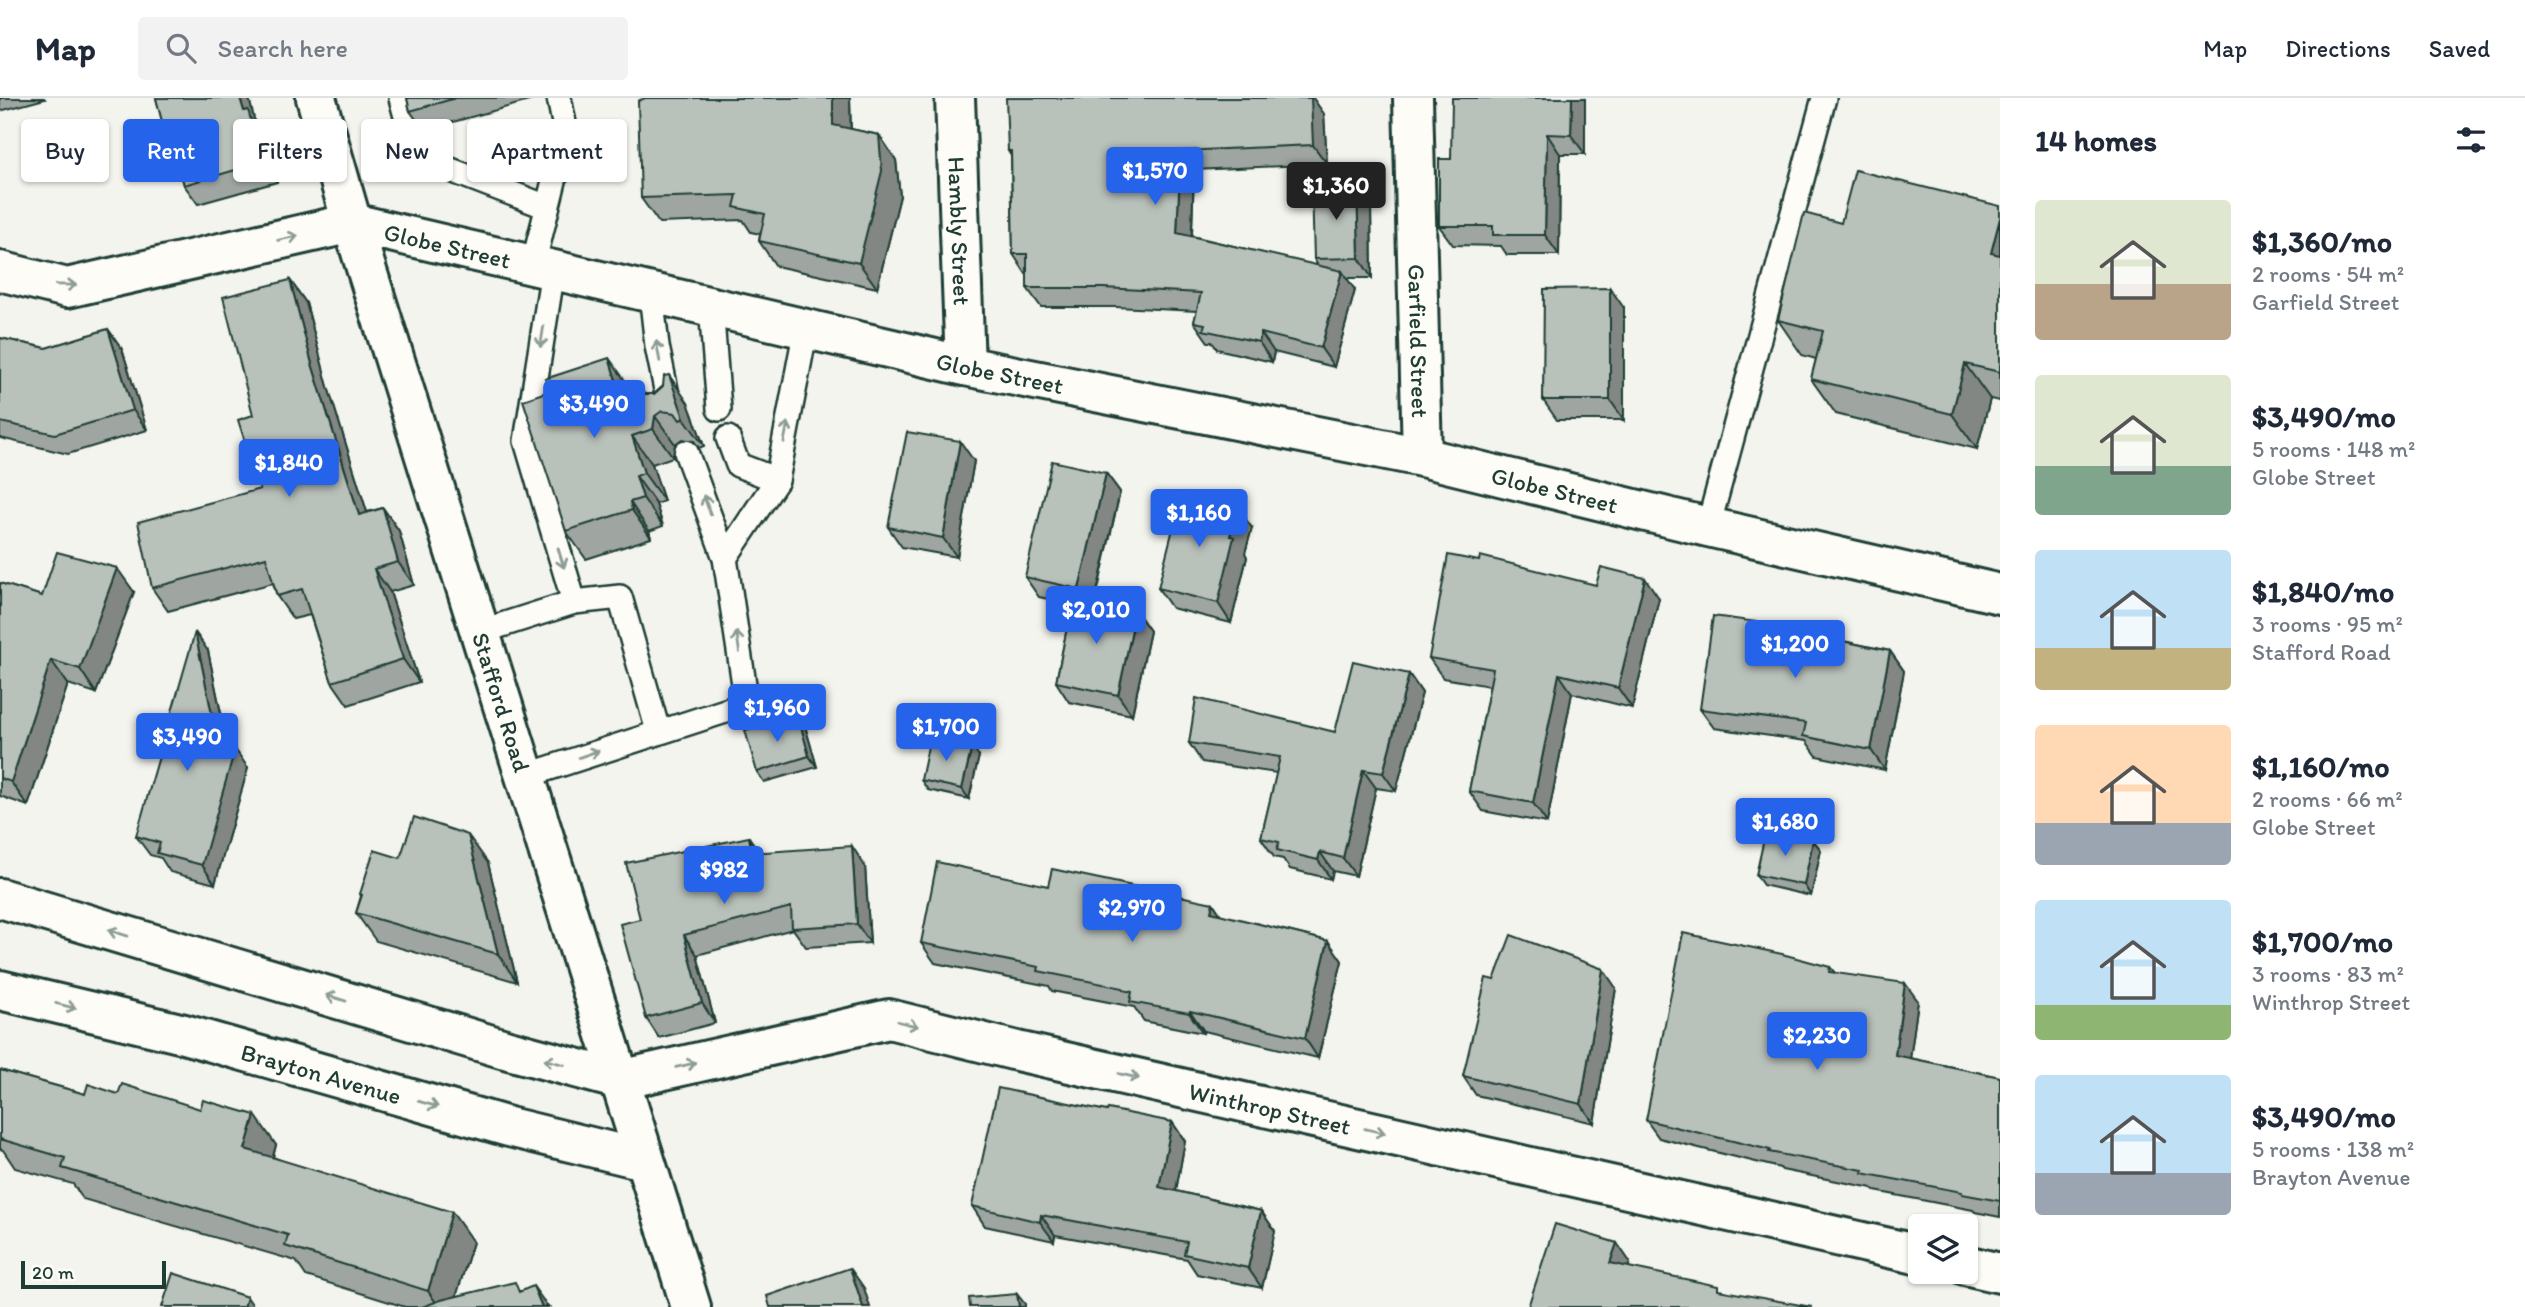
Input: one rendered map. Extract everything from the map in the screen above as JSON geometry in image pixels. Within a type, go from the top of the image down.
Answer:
[{"type":"main road","name":"Stafford Road","points":[[316,98],[352,223],[691,1307]]},
{"type":"main road","name":"Hambly Street","points":[[955,98],[965,366]]},
{"type":"main road","name":"Garfield Street","points":[[1413,98],[1422,457]]},
{"type":"main road","name":"Globe Street","points":[[0,271],[67,288],[352,223],[965,366],[1422,457],[2000,594]]},
{"type":"main road","points":[[0,898],[492,1045],[620,1080]]},
{"type":"main road","name":"Brayton Avenue","points":[[0,990],[184,1034],[509,1127],[644,1160]]},
{"type":"main road","name":"Winthrop Street","points":[[620,1080],[889,1019],[1031,1054],[1908,1252]]},
{"type":"main road","points":[[1978,1268],[2000,1273]]},
{"type":"lane","points":[[401,98],[417,157],[547,207]]},
{"type":"lane","points":[[559,98],[566,133],[547,207],[526,441],[574,602]]},
{"type":"lane","points":[[1709,527],[1824,98]]},
{"type":"lane","points":[[651,293],[657,346],[670,409]]},
{"type":"lane","points":[[710,306],[719,409]]},
{"type":"lane","points":[[725,558],[778,480],[806,328]]},
{"type":"lane","points":[[728,438],[738,465],[778,480]]},
{"type":"lane","points":[[524,776],[747,704],[725,558],[686,452]]},
{"type":"lane","points":[[480,632],[574,602],[620,597],[658,731]]},
{"type":"building","points":[[156,98],[240,98],[244,111],[248,110],[251,119],[233,119],[233,171],[219,175],[219,119],[161,119]]},
{"type":"building","points":[[407,98],[456,98],[410,111]]},
{"type":"building","points":[[645,98],[833,98],[833,125],[879,135],[882,171],[859,263],[759,241],[765,214],[734,207],[737,195],[641,198],[638,101]]},
{"type":"building","points":[[1006,98],[1311,98],[1313,145],[1181,151],[1177,233],[1342,271],[1321,348],[1261,333],[1259,342],[1203,330],[1205,324],[1194,322],[1201,293],[1103,288],[1027,288],[1027,254],[1013,254],[1011,151],[1008,151]]},
{"type":"building","points":[[1452,98],[1572,98],[1571,135],[1547,134],[1545,235],[1493,235],[1493,226],[1439,226],[1439,159],[1451,159]]},
{"type":"building","points":[[1855,170],[2000,206],[2000,218],[1991,253],[2000,255],[2000,372],[1965,364],[1952,414],[1811,379],[1823,331],[1778,320],[1804,213],[1841,223]]},
{"type":"building","points":[[1357,186],[1359,258],[1314,259],[1312,187]]},
{"type":"building","points":[[290,280],[312,364],[359,515],[383,508],[398,562],[374,569],[403,659],[332,682],[302,589],[277,596],[266,557],[152,588],[138,522],[260,489],[238,420],[253,415],[223,297]]},
{"type":"building","points":[[1610,288],[1610,400],[1543,400],[1544,289]]},
{"type":"building","points":[[108,329],[133,410],[55,434],[0,422],[0,338],[46,348]]},
{"type":"building","points":[[609,358],[619,390],[637,385],[645,394],[654,394],[663,386],[664,376],[669,375],[684,418],[680,420],[675,413],[662,411],[655,416],[653,429],[632,436],[644,473],[636,476],[643,498],[630,502],[632,510],[566,531],[523,400],[549,391],[545,379]]},
{"type":"building","points":[[907,432],[960,441],[943,538],[888,527]]},
{"type":"building","points":[[1052,461],[1106,473],[1079,589],[1025,577]]},
{"type":"building","points":[[1182,493],[1238,508],[1218,603],[1158,588]]},
{"type":"building","points":[[57,552],[117,568],[80,669],[51,660],[11,782],[0,778],[0,583],[42,596]]},
{"type":"building","points":[[1448,555],[1479,561],[1480,556],[1596,585],[1601,567],[1645,578],[1618,688],[1559,674],[1533,803],[1469,791],[1493,669],[1429,658]]},
{"type":"building","points":[[1073,598],[1136,611],[1118,695],[1056,682]]},
{"type":"building","points":[[1713,616],[1779,625],[1779,628],[1890,651],[1871,750],[1803,736],[1806,723],[1700,709]]},
{"type":"building","points":[[195,632],[218,744],[235,749],[202,865],[157,853],[160,843],[136,836]]},
{"type":"building","points":[[1353,661],[1409,674],[1383,773],[1363,770],[1343,858],[1320,852],[1318,860],[1277,850],[1279,842],[1261,838],[1280,757],[1189,743],[1196,698],[1335,732]]},
{"type":"building","points":[[798,716],[809,756],[757,772],[745,730]]},
{"type":"building","points":[[930,737],[972,746],[962,789],[921,780]]},
{"type":"building","points":[[414,817],[468,835],[498,954],[356,913],[374,850],[400,858]]},
{"type":"building","points":[[1766,830],[1813,840],[1804,885],[1756,875]]},
{"type":"building","points":[[749,837],[752,853],[852,846],[857,924],[792,928],[791,907],[684,935],[702,1003],[646,1018],[620,924],[640,919],[626,863]]},
{"type":"building","points":[[937,862],[1048,886],[1052,869],[1213,903],[1211,912],[1328,941],[1305,1038],[1190,1011],[1189,1013],[1130,1002],[1132,992],[1123,988],[1038,971],[1039,967],[921,943]]},
{"type":"building","points":[[1683,933],[1782,954],[1830,967],[1829,972],[1905,983],[1895,1055],[2000,1077],[2000,1201],[1769,1152],[1770,1150],[1646,1120]]},
{"type":"building","points":[[1511,935],[1603,969],[1581,1104],[1463,1076],[1486,978],[1494,980]]},
{"type":"building","points":[[0,1070],[85,1094],[88,1084],[118,1094],[122,1084],[200,1109],[203,1100],[255,1115],[245,1149],[452,1212],[428,1291],[285,1246],[288,1235],[62,1168],[65,1158],[0,1139]]},
{"type":"building","points":[[998,1088],[1172,1122],[1159,1187],[1261,1211],[1248,1268],[1184,1254],[1187,1242],[1041,1215],[1040,1222],[972,1206]]},
{"type":"building","points":[[1555,1224],[1617,1243],[1610,1263],[1718,1286],[1718,1290],[1812,1307],[1528,1307]]},
{"type":"building","points":[[850,1268],[863,1307],[770,1307],[767,1296]]},
{"type":"building","points":[[173,1273],[247,1297],[244,1307],[162,1307]]},
{"type":"building","points":[[515,1282],[519,1292],[533,1286],[542,1307],[422,1307],[441,1300]]},
{"type":"building","points":[[1017,1294],[1019,1307],[970,1307],[969,1298]]}]
